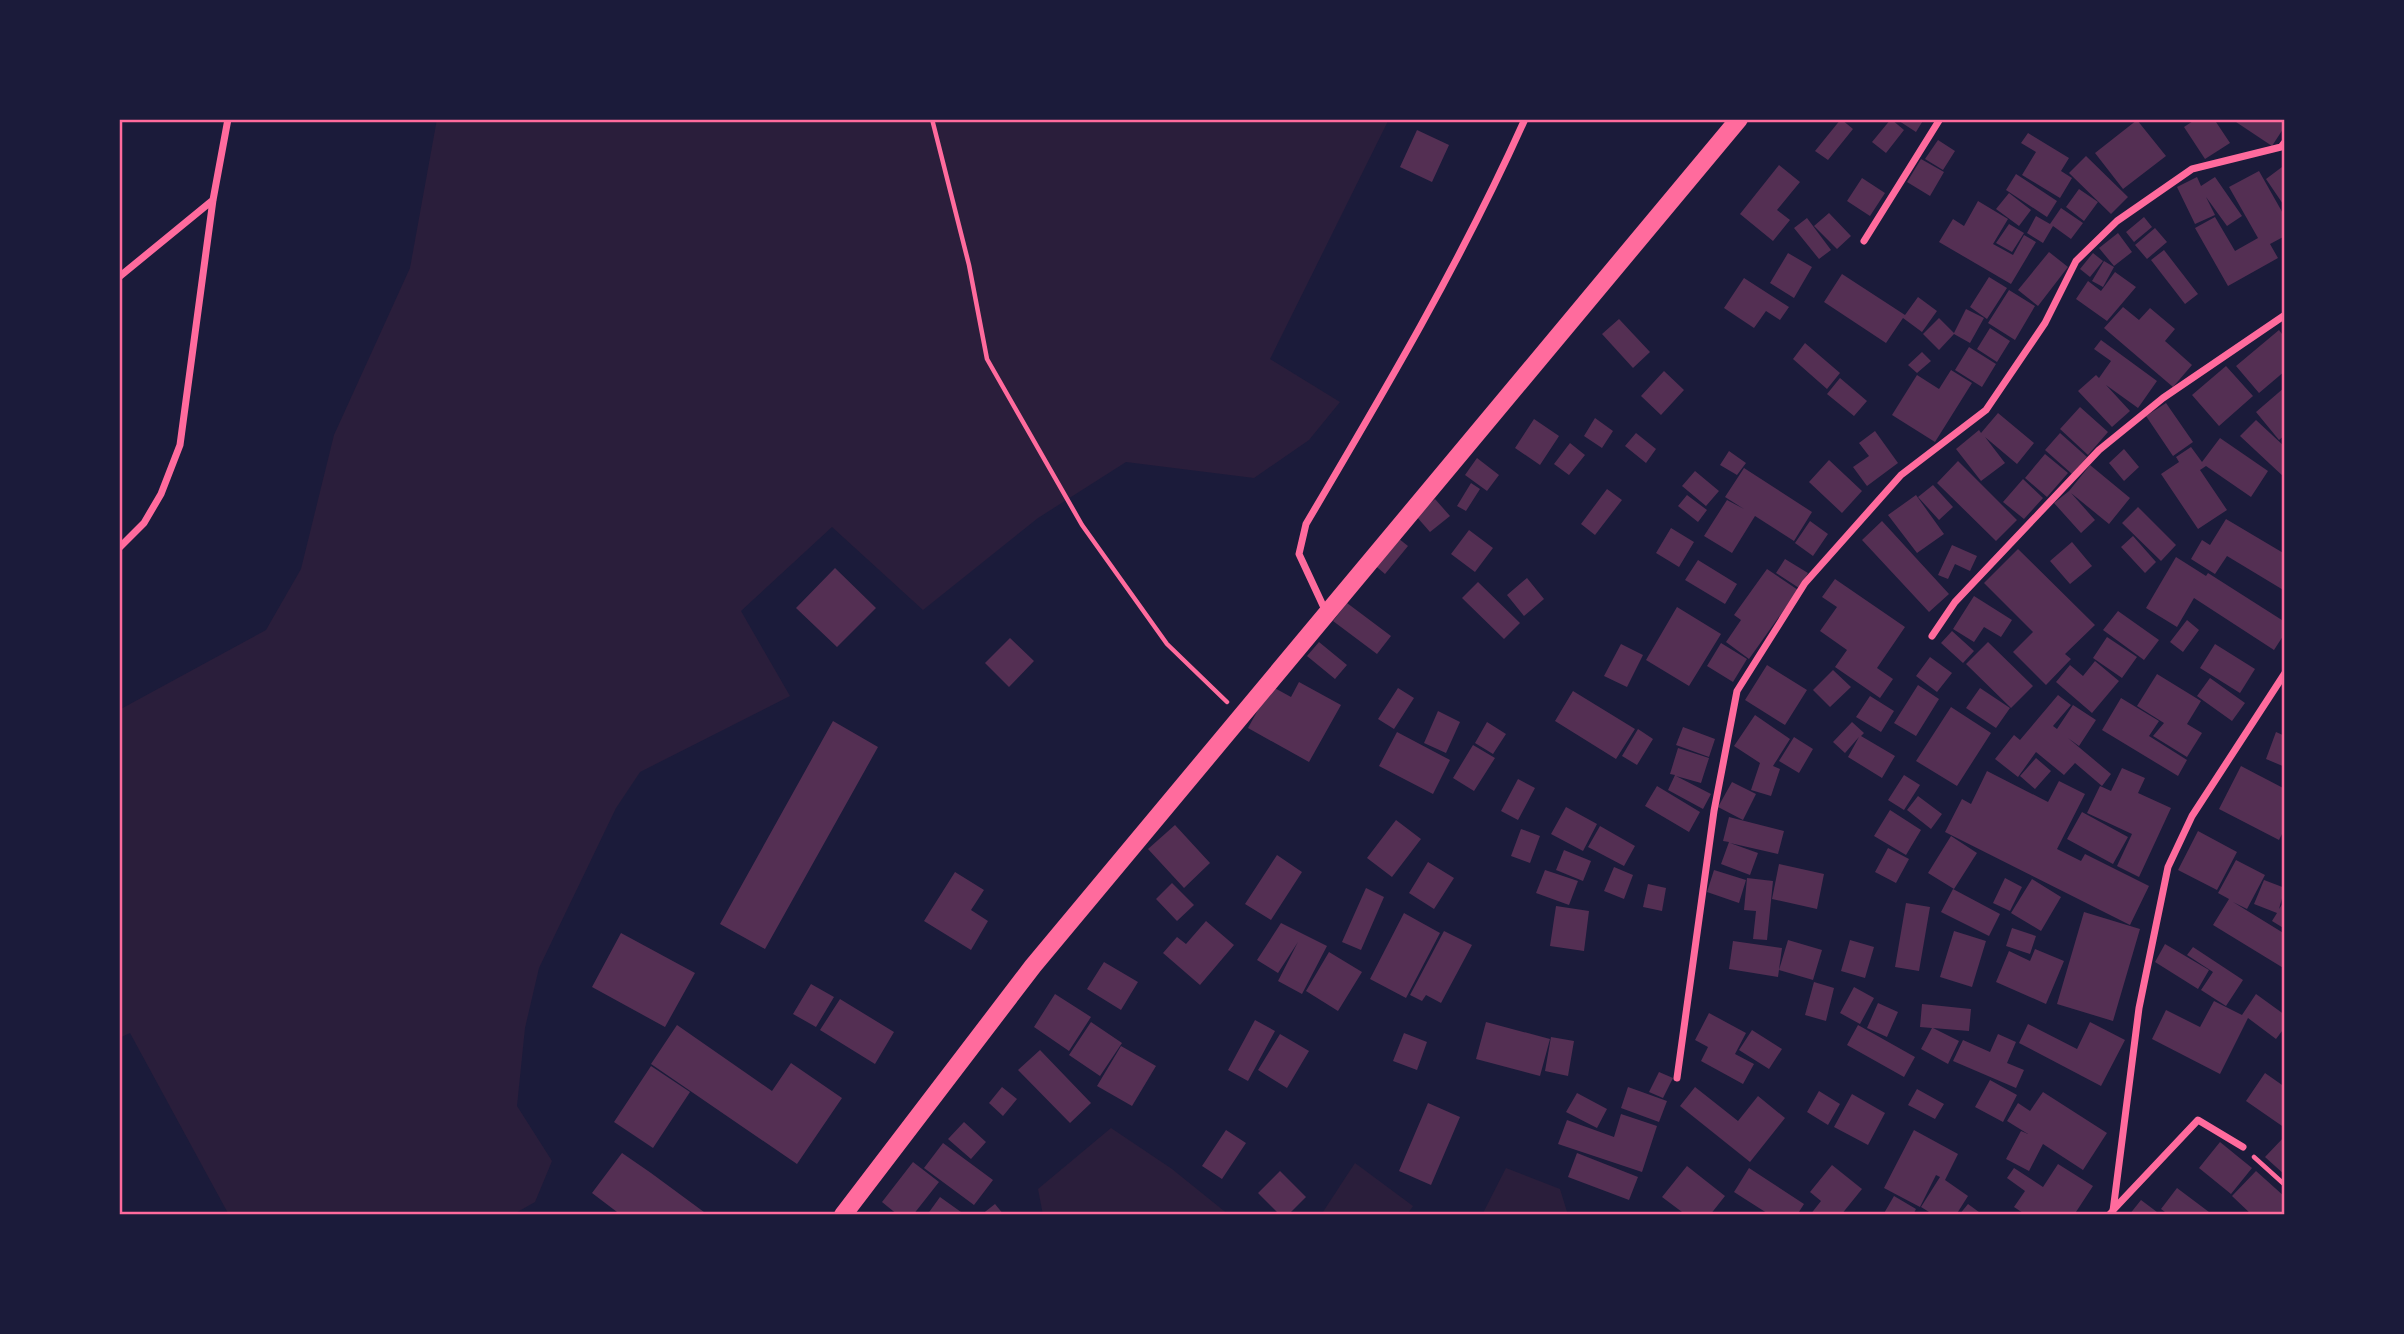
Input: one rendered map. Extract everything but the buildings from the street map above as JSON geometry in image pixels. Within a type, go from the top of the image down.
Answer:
[{"type":"main road","points":[[843,1215],[1033,965],[1738,119]]},
{"type":"street","points":[[119,548],[144,523],[161,494],[180,445],[213,200],[228,119]]},
{"type":"street","points":[[1326,612],[1299,554],[1306,524],[1437,297],[1489,200],[1525,119]]},
{"type":"street","points":[[1864,242],[1940,119]]},
{"type":"street","points":[[1677,1078],[1714,811],[1737,691],[1804,583],[1901,475],[1986,410],[2045,323],[2076,261],[2117,221],[2192,169],[2281,147],[2285,142]]},
{"type":"street","points":[[119,277],[213,200]]},
{"type":"street","points":[[1932,636],[1955,602],[2099,450],[2163,398],[2285,315]]},
{"type":"street","points":[[2111,1213],[2139,1008],[2168,867],[2192,816],[2285,673]]},
{"type":"street","points":[[2111,1213],[2198,1120],[2244,1147]]},
{"type":"path","points":[[932,119],[969,265],[987,359],[1082,525],[1167,644],[1242,717]]},
{"type":"path","points":[[2244,1147],[2285,1185]]},
{"type":"shaded area","points":[[437,119],[1389,119],[1270,359],[1340,402],[1309,440],[1254,478],[1126,462],[1038,518],[923,610],[832,527],[741,611],[790,696],[640,772],[616,808],[539,968],[525,1028],[517,1106],[552,1161],[535,1202],[512,1215],[229,1215],[130,1033],[119,1038],[119,710],[266,630],[301,569],[334,435],[410,268]]},
{"type":"shaded area","points":[[1111,1128],[1172,1169],[1229,1215],[1043,1215],[1038,1189]]},
{"type":"shaded area","points":[[1355,1163],[1413,1206],[1407,1215],[1321,1215]]},
{"type":"shaded area","points":[[1506,1168],[1560,1189],[1568,1215],[1482,1215]]}]
